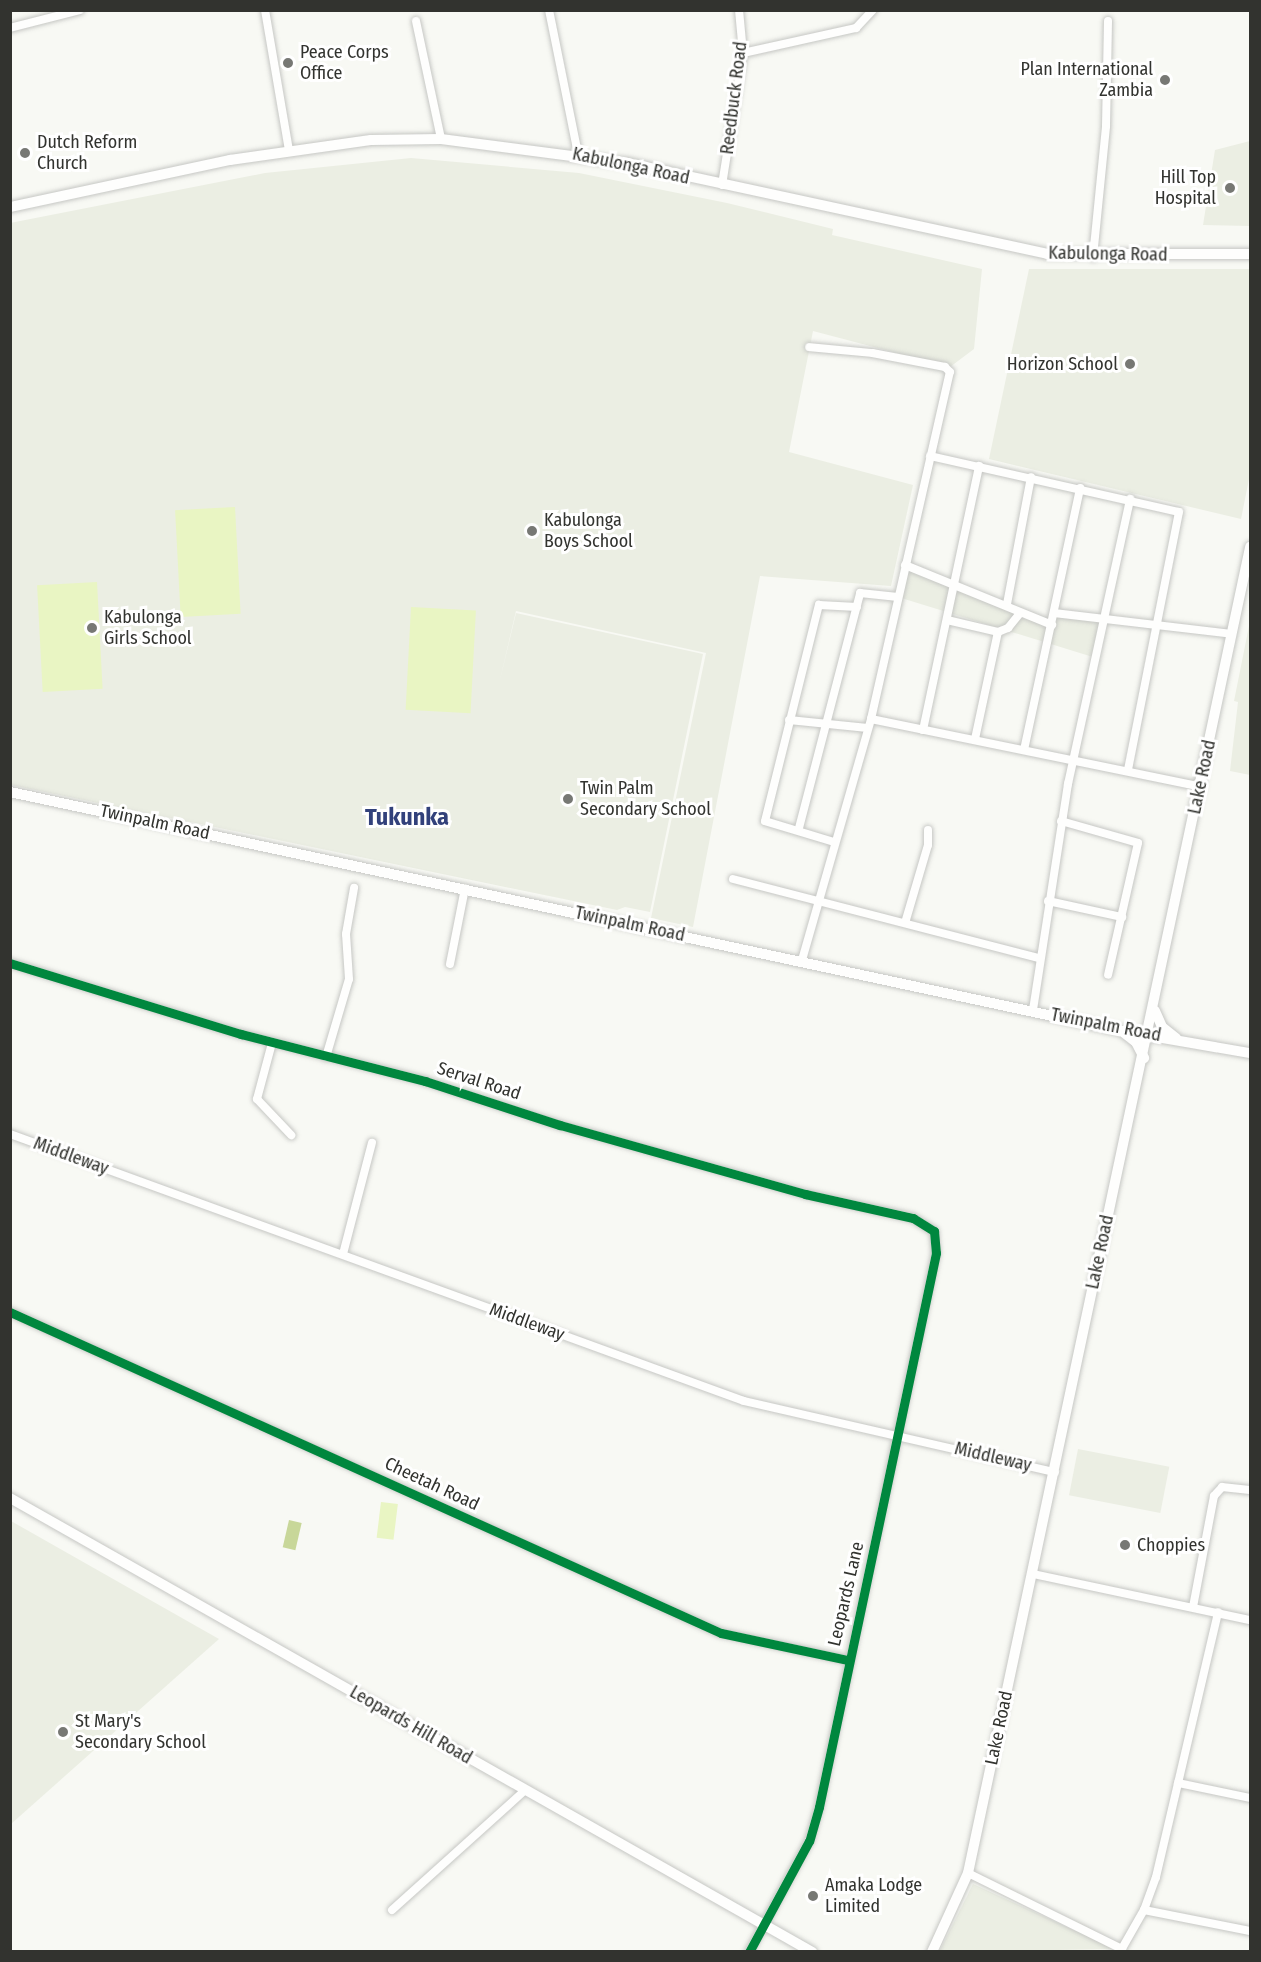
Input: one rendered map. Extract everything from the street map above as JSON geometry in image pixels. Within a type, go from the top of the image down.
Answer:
[{"type":"main road","name":"Kabulonga Road","points":[[10,207],[188,167],[289,151],[394,138],[441,139],[578,154],[1009,248],[1093,257],[1251,254]]},
{"type":"main road","name":"Lake Road","points":[[932,1952],[968,1873],[1155,1011],[1251,547]]},
{"type":"main road","name":"Twinpalm Road","points":[[10,792],[802,960],[1122,1031],[1176,1038],[1251,1053]]},
{"type":"main road","points":[[1155,1011],[1162,1027],[1176,1038]]},
{"type":"main road","points":[[1122,1031],[1136,1042],[1144,1059]]},
{"type":"main road","name":"Leopards Hill Road","points":[[10,1498],[812,1952]]},
{"type":"street","points":[[10,28],[80,10]]},
{"type":"street","points":[[265,10],[289,151]]},
{"type":"street","points":[[549,10],[578,154]]},
{"type":"street","name":"Reedbuck Road","points":[[722,185],[743,53],[739,10]]},
{"type":"street","points":[[743,53],[856,28],[873,10]]},
{"type":"street","points":[[416,21],[441,139]]},
{"type":"street","points":[[1093,257],[1106,126],[1108,21]]},
{"type":"street","points":[[802,960],[869,724],[948,369],[834,347],[808,347]]},
{"type":"street","points":[[930,456],[1174,508],[1179,514],[1155,623],[1128,770]]},
{"type":"street","points":[[923,730],[955,588],[979,466]]},
{"type":"street","points":[[1007,604],[1031,477]]},
{"type":"street","points":[[1024,750],[1080,488]]},
{"type":"street","points":[[1033,1010],[1061,821],[1130,499]]},
{"type":"street","points":[[905,565],[955,588],[1007,604],[1020,613],[1052,624]]},
{"type":"street","points":[[798,828],[861,592],[898,597]]},
{"type":"street","points":[[834,842],[798,828],[765,821],[819,605],[857,607]]},
{"type":"street","points":[[947,620],[998,632],[1008,628],[1020,613]]},
{"type":"street","points":[[1054,613],[1105,620],[1155,623],[1232,634]]},
{"type":"street","points":[[975,740],[998,632]]},
{"type":"street","points":[[789,720],[825,726],[869,724],[923,730],[1128,770],[1201,787]]},
{"type":"street","points":[[1061,821],[1137,841],[1108,975]]},
{"type":"street","points":[[906,923],[928,845],[928,830]]},
{"type":"street","points":[[733,879],[1039,958]]},
{"type":"street","points":[[326,1057],[349,979],[346,934],[354,888]]},
{"type":"street","points":[[450,964],[465,888]]},
{"type":"street","points":[[1048,901],[1122,917]]},
{"type":"street","name":"Serval Road","points":[[10,963],[272,1043],[425,1081],[795,1191],[913,1218],[934,1232]]},
{"type":"street","points":[[272,1043],[257,1099],[291,1135]]},
{"type":"street","name":"Middleway","points":[[10,1134],[744,1401],[1055,1472]]},
{"type":"street","points":[[343,1254],[372,1143]]},
{"type":"street","name":"Leopards Lane","points":[[749,1952],[809,1841],[936,1253],[934,1232]]},
{"type":"street","name":"Cheetah Road","points":[[10,1312],[721,1633],[848,1660]]},
{"type":"street","points":[[1192,1607],[1214,1496],[1222,1487],[1251,1490]]},
{"type":"street","points":[[1033,1574],[1251,1620]]},
{"type":"street","points":[[968,1873],[1121,1950],[1144,1910],[1178,1783],[1218,1612]]},
{"type":"street","points":[[1178,1783],[1251,1798]]},
{"type":"street","points":[[392,1910],[524,1791]]},
{"type":"street","points":[[1144,1910],[1251,1931]]},
{"type":"shaded area","name":"Hill Top Hospital","points":[[1250,141],[1250,226],[1203,225],[1215,150]]},
{"type":"shaded area","name":"Kabulonga Boys School","points":[[411,158],[579,173],[727,203],[833,229],[832,235],[982,269],[974,349],[950,367],[813,331],[789,452],[913,485],[891,586],[760,576],[693,927],[651,918],[706,653],[516,611],[499,684],[516,613],[703,654],[650,912],[625,907],[617,910],[11,785],[10,223],[265,173]]},
{"type":"shaded area","name":"Horizon School","points":[[1029,269],[1250,269],[1250,474],[1241,519],[989,459]]},
{"type":"shaded area","points":[[235,507],[241,614],[181,617],[175,510]]},
{"type":"shaded area","points":[[905,565],[1052,624],[1054,613],[1104,618],[1096,658],[898,597]]},
{"type":"shaded area","points":[[97,582],[103,689],[43,692],[37,585]]},
{"type":"shaded area","points":[[411,607],[476,610],[471,713],[406,710]]},
{"type":"shaded area","points":[[1250,621],[1250,775],[1230,771],[1238,702],[1234,701]]},
{"type":"shaded area","points":[[1078,1449],[1169,1467],[1160,1513],[1069,1495]]},
{"type":"shaded area","points":[[381,1502],[398,1504],[393,1540],[377,1538]]},
{"type":"shaded area","points":[[289,1520],[302,1523],[295,1550],[283,1547]]},
{"type":"shaded area","name":"St Mary's Secondary School","points":[[11,1521],[219,1639],[11,1824]]},
{"type":"shaded area","points":[[973,1884],[1115,1949],[939,1952]]},
{"type":"cycle path","points":[[10,963],[241,1034],[425,1081],[560,1125],[805,1194],[913,1218],[934,1231],[936,1253],[819,1807],[809,1841],[749,1952]]},
{"type":"cycle path","points":[[10,1312],[721,1633],[848,1660]]},
{"type":"place","name":"Peace Corps Office","points":[[288,63]]},
{"type":"place","name":"Plan International Zambia","points":[[1165,80]]},
{"type":"place","name":"Dutch Reform Church","points":[[25,153]]},
{"type":"place","name":"Hill Top Hospital","points":[[1230,188]]},
{"type":"place","name":"Horizon School","points":[[1130,364]]},
{"type":"place","name":"Kabulonga Boys School","points":[[532,531]]},
{"type":"place","name":"Kabulonga Girls School","points":[[92,628]]},
{"type":"place","name":"Twin Palm Secondary School","points":[[568,799]]},
{"type":"place","name":"Choppies","points":[[1125,1545]]},
{"type":"place","name":"St Mary's Secondary School","points":[[63,1732]]},
{"type":"place","name":"Amaka Lodge Limited","points":[[813,1896]]},
{"type":"district","name":"Tukunka","points":[[407,818]]}]
